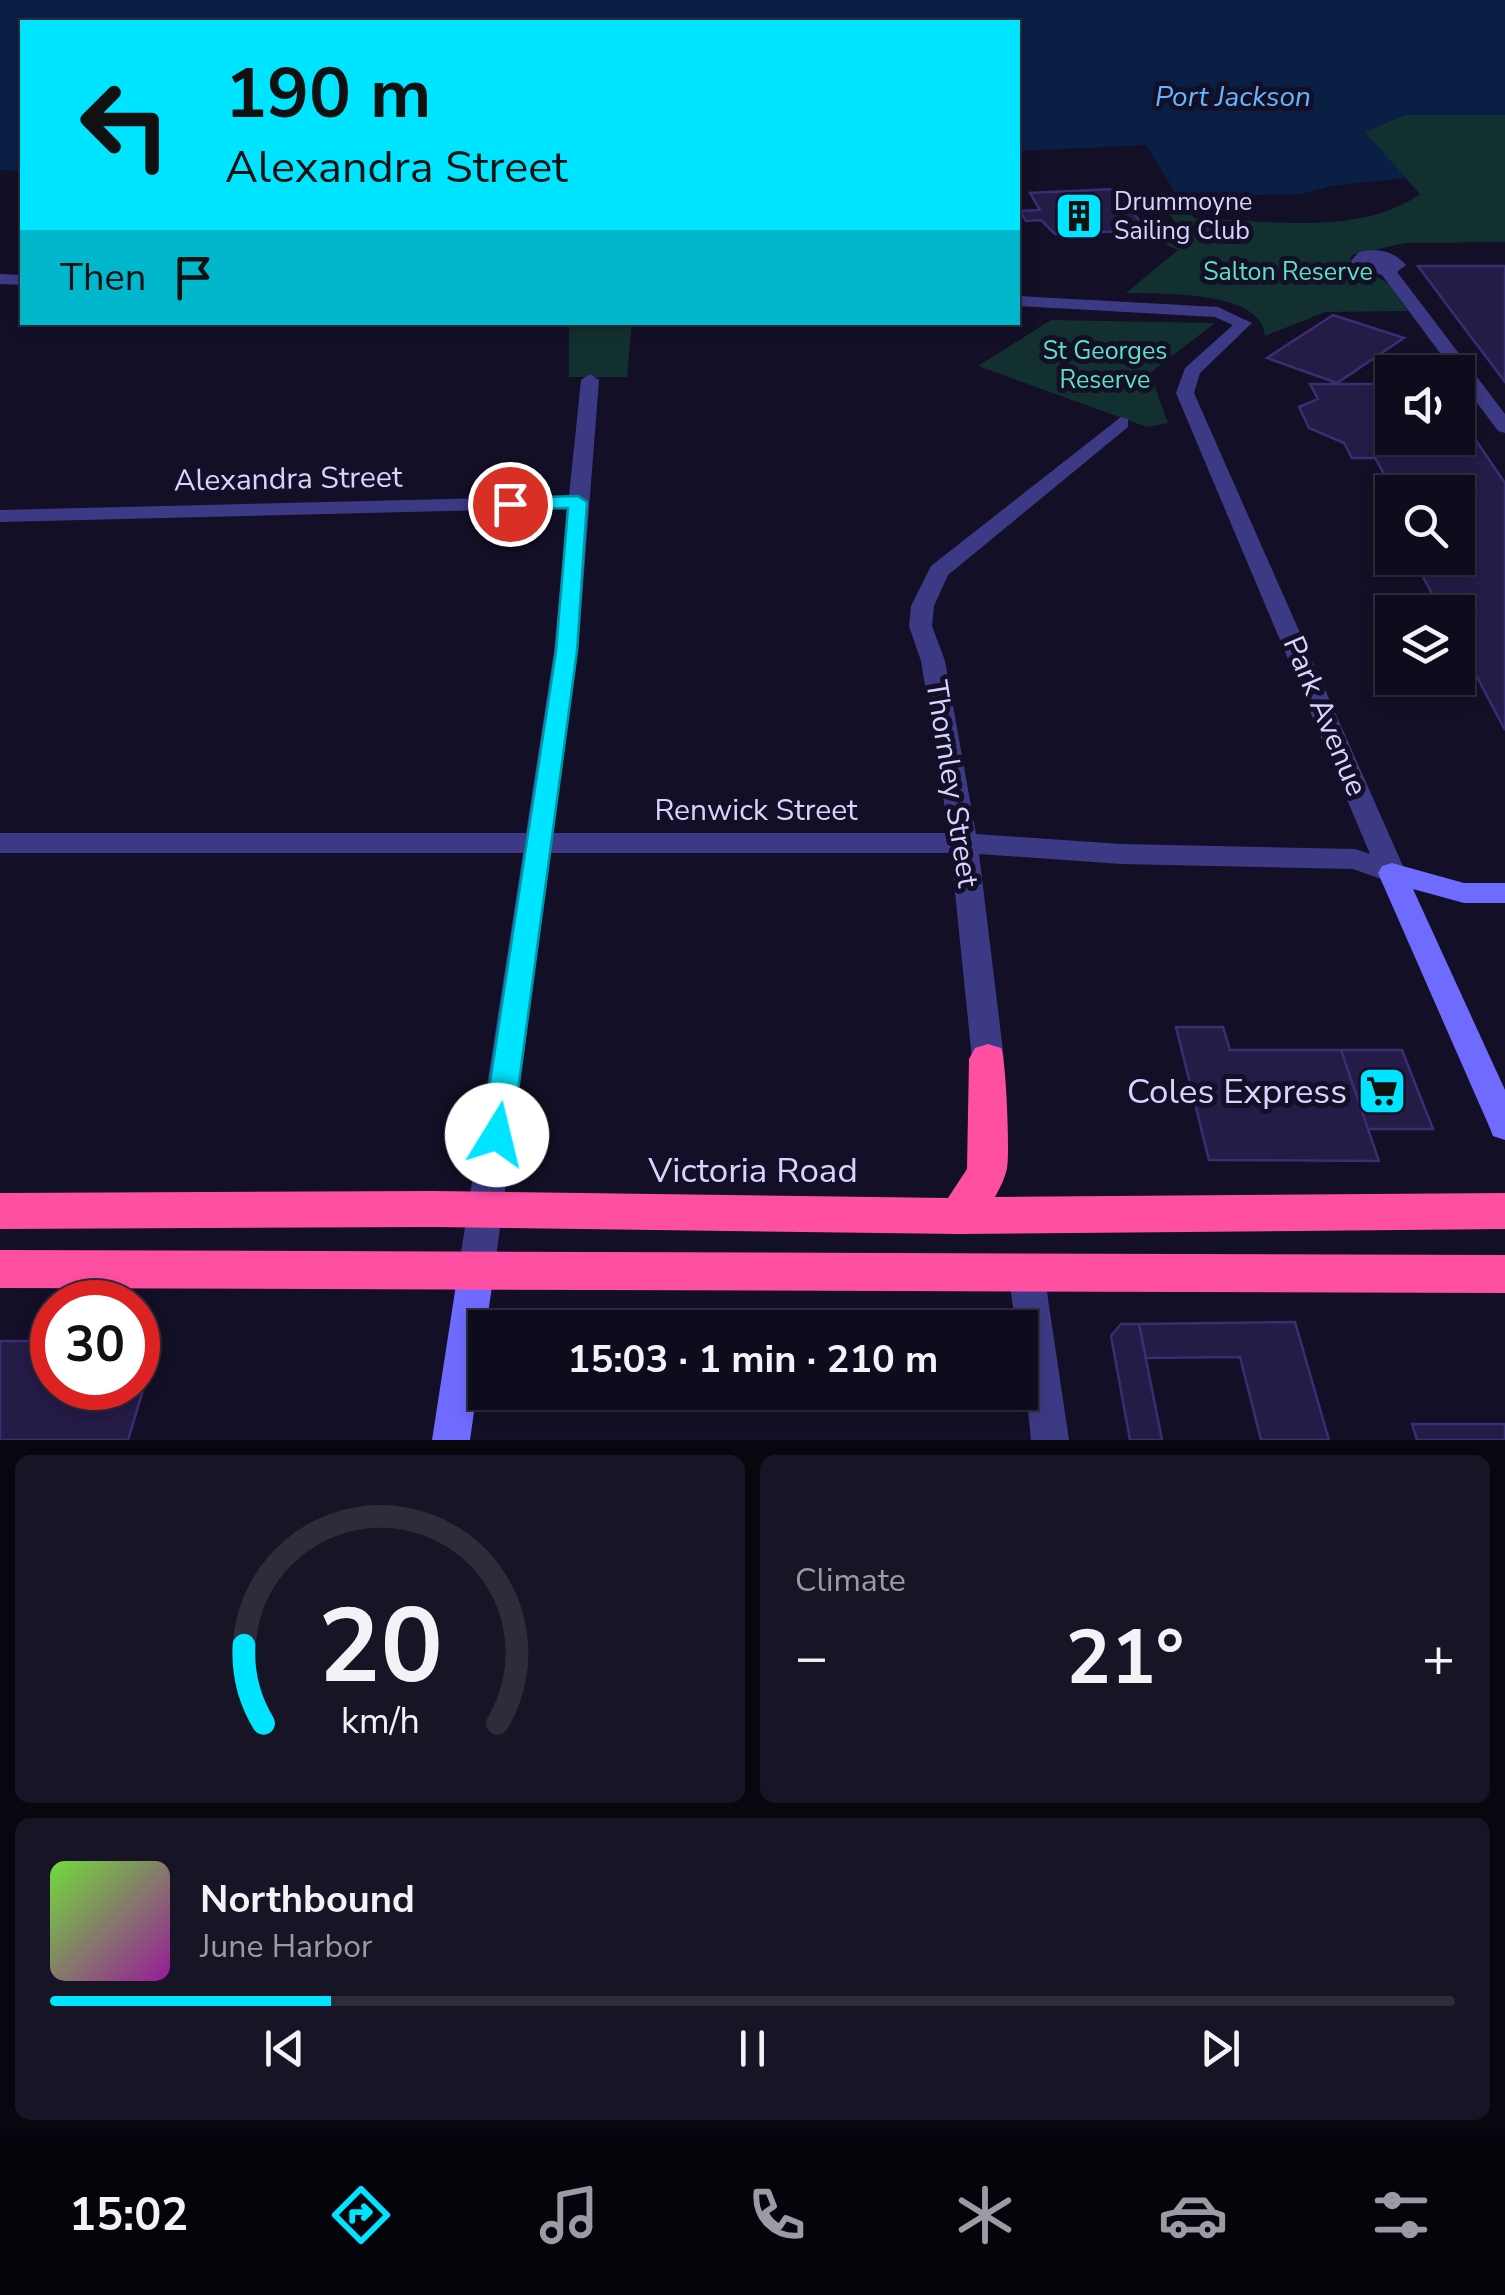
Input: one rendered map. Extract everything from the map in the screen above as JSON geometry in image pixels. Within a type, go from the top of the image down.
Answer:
[{"type":"highway","points":[[958,1216],[987,1178],[992,1157],[984,1110],[988,1059]]},
{"type":"highway","name":"Victoria Road","points":[[0,1212],[958,1216],[1505,1211]]},
{"type":"highway","points":[[0,1269],[1505,1274]]},
{"type":"street","points":[[1387,270],[1505,427]]},
{"type":"street","name":"Park Avenue","points":[[1020,301],[1218,312],[1243,323],[1194,368],[1184,384],[1185,393],[1505,1126]]},
{"type":"street","points":[[451,1440],[542,840],[566,651],[590,380]]},
{"type":"street","name":"Thornley Street","points":[[988,1059],[964,843],[933,661],[919,638],[922,601],[938,571],[1122,423]]},
{"type":"street","name":"Alexandra Street","points":[[0,516],[578,502]]},
{"type":"street","name":"Renwick Street","points":[[0,844],[542,840],[964,843],[1121,854],[1355,859],[1464,893],[1505,893]]},
{"type":"street","points":[[1026,1272],[1050,1440]]},
{"type":"green space","name":"Salton Reserve","points":[[1405,115],[1505,115],[1505,242],[1405,243],[1352,255],[1350,261],[1389,284],[1408,311],[1325,312],[1265,336],[1260,321],[1229,302],[1184,295],[1126,293],[1178,250],[1160,242],[1176,232],[1176,223],[1158,199],[1178,197],[1194,218],[1311,223],[1369,216],[1420,194],[1364,132]]},
{"type":"green space","name":"St Georges Reserve","points":[[1051,320],[1215,323],[1150,373],[1168,423],[1147,427],[978,366]]},
{"type":"green space","points":[[569,325],[632,325],[627,377],[569,377]]},
{"type":"water","name":"Port Jackson","points":[[0,0],[1505,0],[1505,115],[1405,115],[1365,132],[1406,178],[1331,186],[1302,194],[1178,197],[1146,145],[1020,151],[1020,20],[20,20],[20,171],[0,170]]},
{"type":"building","name":"Drummoyne Sailing Club","points":[[1114,189],[1147,230],[1055,234],[1041,220],[1026,221],[1020,211],[1040,210],[1030,193]]},
{"type":"building","points":[[1418,266],[1505,266],[1505,382],[1450,309]]},
{"type":"building","points":[[1333,315],[1404,338],[1337,383],[1267,358]]},
{"type":"building","points":[[1310,384],[1375,384],[1375,455],[1475,455],[1475,439],[1505,483],[1505,730],[1475,673],[1475,595],[1433,595],[1422,575],[1475,575],[1475,475],[1384,475],[1375,458],[1352,458],[1344,443],[1309,428],[1299,407],[1318,399]]},
{"type":"building","points":[[1176,1027],[1223,1027],[1230,1050],[1341,1050],[1379,1161],[1209,1160]]},
{"type":"building","points":[[1341,1050],[1402,1050],[1433,1129],[1368,1129]]},
{"type":"building","points":[[1295,1322],[1329,1440],[1261,1440],[1240,1357],[1146,1358],[1139,1324]]},
{"type":"building","points":[[1121,1324],[1139,1324],[1162,1440],[1130,1440],[1111,1336]]},
{"type":"building","points":[[0,1341],[30,1341],[30,1410],[137,1410],[128,1440],[0,1440]]},
{"type":"building","points":[[1412,1424],[1505,1424],[1505,1440],[1417,1440]]},
{"type":"place","name":"Drummoyne Sailing Club","points":[[1079,216]]},
{"type":"place","name":"Coles Express","points":[[1382,1091]]},
{"type":"route","points":[[497,1135],[542,840],[566,651],[578,502],[510,504]]}]
